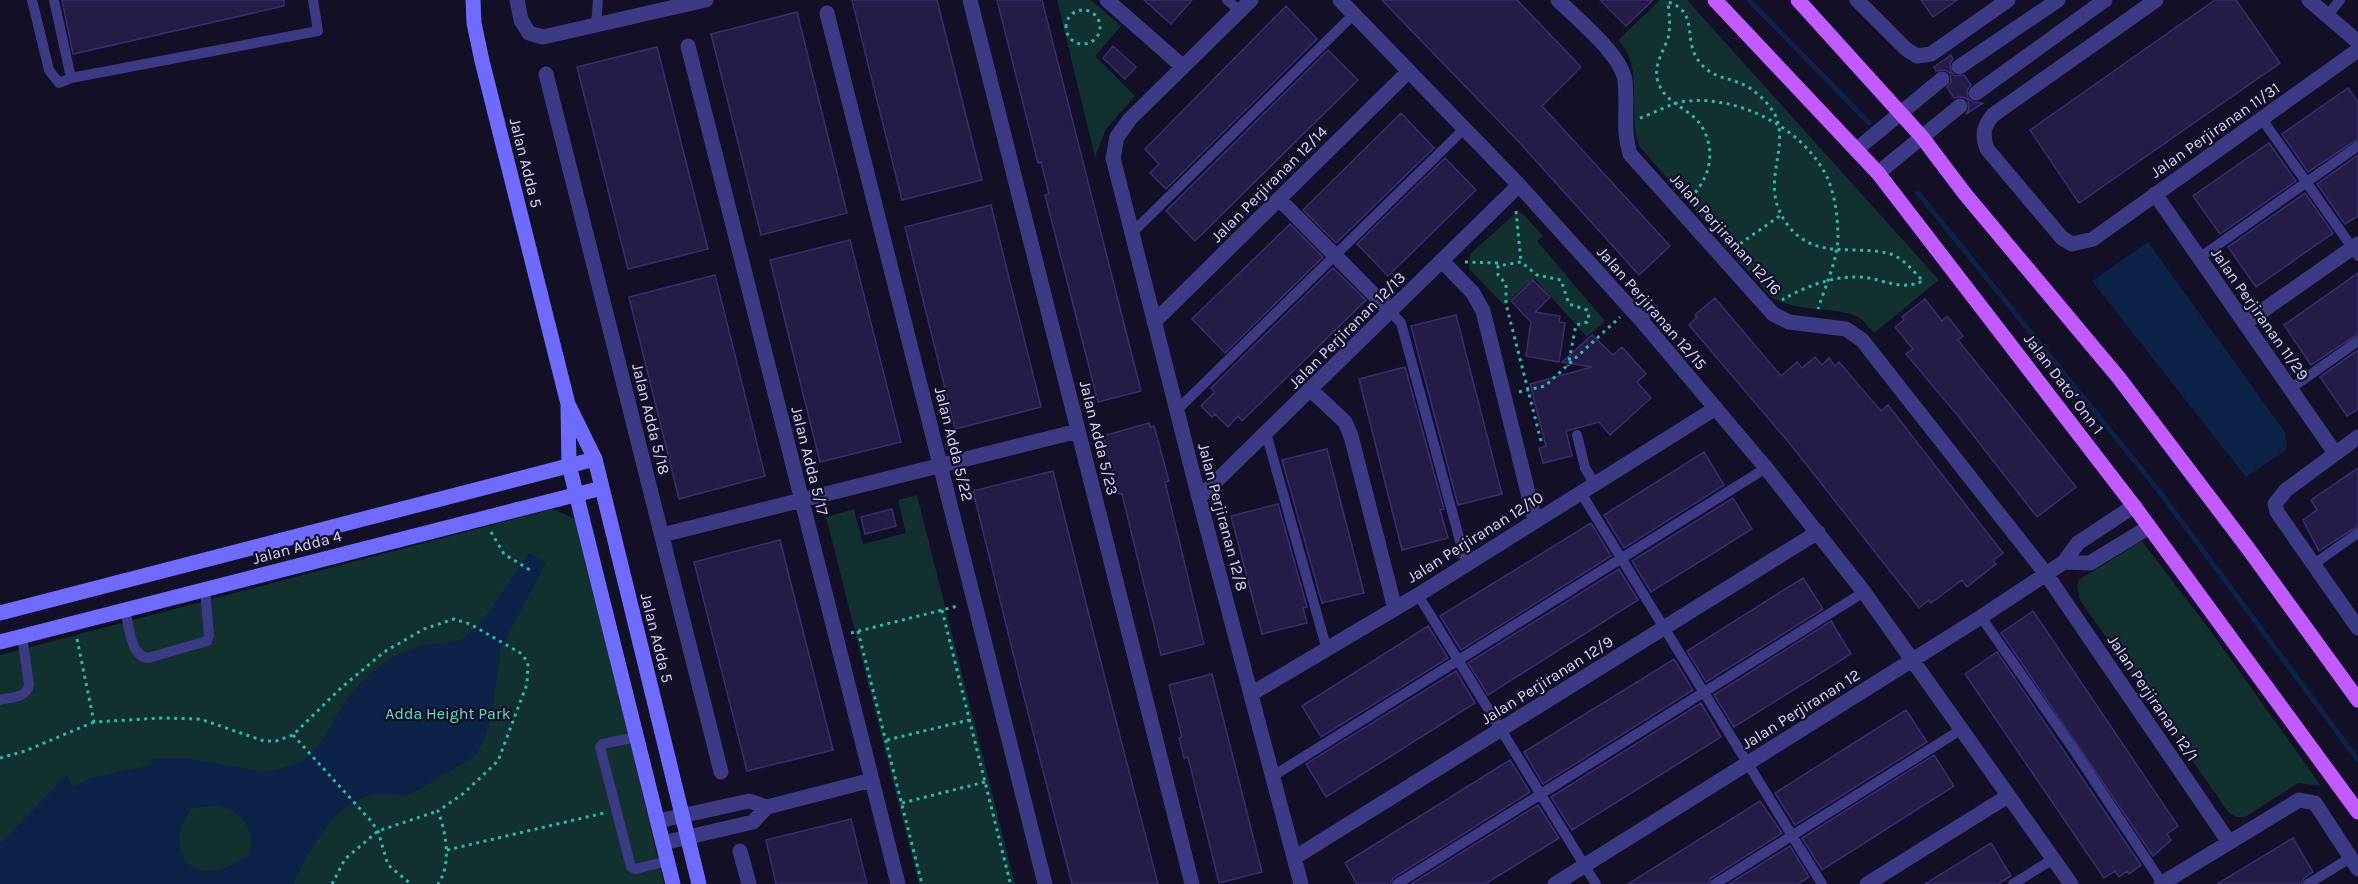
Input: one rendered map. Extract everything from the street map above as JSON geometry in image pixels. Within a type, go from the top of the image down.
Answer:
[{"type":"main road","name":"Jalan Adda 5","points":[[473,0],[474,23],[482,61],[568,404],[595,459],[699,884]]},
{"type":"main road","name":"Jalan Dato' Onn 1","points":[[1715,0],[1878,173],[2134,507],[2358,812]]},
{"type":"main road","points":[[1798,0],[1922,137],[1965,194],[2119,378],[2247,547],[2358,700]]},
{"type":"main road","name":"Jalan Adda 5","points":[[568,404],[569,465],[673,884]]},
{"type":"main road","name":"Jalan Adda 4","points":[[0,614],[595,459]]},
{"type":"main road","name":"Jalan Adda 4","points":[[0,642],[602,488]]},
{"type":"street","points":[[518,0],[521,20],[529,33],[543,37],[677,3],[706,0]]},
{"type":"street","name":"Jalan Adda 5/23","points":[[970,0],[1192,884]]},
{"type":"street","points":[[1107,0],[1182,66],[1245,5]]},
{"type":"street","name":"Jalan Perjiranan 12/15","points":[[1340,0],[1519,185],[1641,320],[1766,468],[1864,592],[2071,884]]},
{"type":"street","name":"Jalan Perjiranan 12/16","points":[[1558,0],[1614,57],[1625,79],[1624,125],[1630,154],[1773,314],[1789,322],[1846,329],[1862,340],[2046,574]]},
{"type":"street","points":[[1857,0],[1906,49],[1917,56],[1931,54],[2008,0]]},
{"type":"street","points":[[1959,67],[2058,0]]},
{"type":"street","points":[[1976,93],[2105,0]]},
{"type":"street","name":"Jalan Perjiranan 11/31","points":[[2156,0],[1993,115],[1985,125],[1983,138],[1987,149],[2062,238],[2072,244],[2093,238],[2358,50]]},
{"type":"street","points":[[2310,1],[2358,42]]},
{"type":"street","name":"Jalan Adda 5/22","points":[[827,13],[1046,884]]},
{"type":"street","name":"Jalan Adda 5/17","points":[[688,46],[898,884]]},
{"type":"street","name":"Jalan Perjiranan 12/8","points":[[1182,66],[1130,119],[1117,137],[1113,158],[1176,411],[1301,884]]},
{"type":"street","name":"Jalan Perjiranan 12/14","points":[[1154,322],[1409,71]]},
{"type":"street","name":"Jalan Adda 5/18","points":[[546,74],[721,772]]},
{"type":"street","points":[[1857,149],[1942,79]]},
{"type":"street","points":[[1878,173],[1960,106]]},
{"type":"street","name":"Jalan Perjiranan 12/13","points":[[1199,498],[1312,390],[1519,185]]},
{"type":"street","name":"Jalan Perjiranan 11/29","points":[[2155,194],[2336,453]]},
{"type":"street","points":[[1279,199],[1390,311]]},
{"type":"street","points":[[2245,323],[2356,249]]},
{"type":"street","points":[[1442,261],[1479,301],[1535,520]]},
{"type":"street","points":[[1312,390],[1345,422],[1351,436],[1395,609]]},
{"type":"street","name":"Jalan Perjiranan 12/10","points":[[1251,694],[1418,595],[1716,408]]},
{"type":"street","points":[[662,535],[1078,430]]},
{"type":"street","points":[[2358,437],[2277,498],[2275,504],[2277,512],[2358,627]]},
{"type":"street","name":"Jalan Perjiranan 12","points":[[1555,884],[1981,617],[2064,562],[2078,543],[2134,507]]},
{"type":"street","points":[[2064,562],[2090,563],[2149,527]]},
{"type":"street","name":"Jalan Perjiranan 12/9","points":[[1294,858],[1818,532]]},
{"type":"street","name":"Jalan Perjiranan 12/1","points":[[2046,574],[2229,842]]},
{"type":"street","points":[[663,843],[753,822],[767,807],[872,780]]},
{"type":"street","points":[[1866,884],[2008,796]]},
{"type":"street","points":[[2162,884],[2292,803],[2306,800],[2314,803],[2354,863]]},
{"type":"street","points":[[658,821],[749,801],[767,807]]},
{"type":"street","points":[[740,851],[748,884]]},
{"type":"lane","points":[[33,0],[49,70],[59,83],[71,78],[318,31],[314,0]]},
{"type":"lane","points":[[54,0],[71,78]]},
{"type":"lane","points":[[596,25],[598,0]]},
{"type":"lane","points":[[1227,0],[1245,5]]},
{"type":"lane","points":[[2327,16],[2340,0]]},
{"type":"lane","points":[[1132,233],[1354,14]]},
{"type":"lane","points":[[2262,118],[2306,183],[2356,249]]},
{"type":"lane","points":[[1176,411],[1465,128]]},
{"type":"lane","points":[[2199,258],[2358,146]]},
{"type":"lane","points":[[1641,320],[1653,309]]},
{"type":"lane","points":[[1390,311],[1401,324],[1466,563]]},
{"type":"lane","points":[[2290,388],[2358,341]]},
{"type":"lane","points":[[1266,433],[1327,650]]},
{"type":"lane","points":[[1577,435],[1585,468],[1595,484]]},
{"type":"lane","points":[[1273,776],[1766,468]]},
{"type":"lane","points":[[1581,493],[1822,884]]},
{"type":"lane","points":[[2314,564],[2358,533]]},
{"type":"lane","points":[[125,609],[135,651],[141,657],[148,658],[207,641],[209,635],[205,590]]},
{"type":"lane","points":[[1397,884],[1864,592]]},
{"type":"lane","points":[[1418,595],[1596,884]]},
{"type":"lane","points":[[1981,617],[2074,750],[2162,884]]},
{"type":"lane","points":[[0,700],[28,691],[22,636]]},
{"type":"lane","points":[[1714,884],[1962,729]]},
{"type":"lane","points":[[636,737],[603,744],[600,747],[615,810],[631,867],[636,869],[667,861]]},
{"type":"lane","points":[[2013,884],[2053,859]]},
{"type":"lane","points":[[2308,884],[2354,863]]},
{"type":"path","points":[[1678,209],[1702,187],[1708,175],[1710,161],[1702,127],[1674,105],[1657,80],[1657,63],[1668,38],[1668,2],[1679,5],[1687,14],[1689,42],[1704,67],[1718,76],[1744,84],[1770,108],[1778,126],[1780,139],[1773,177],[1775,198],[1781,215],[1797,236],[1836,252],[1889,253],[1903,261],[1923,280],[1902,286],[1859,277],[1827,281],[1792,294],[1767,308]]},
{"type":"path","points":[[1077,11],[1090,12],[1099,21],[1098,35],[1089,44],[1076,43],[1067,34],[1067,20],[1077,11]]},
{"type":"path","points":[[1624,125],[1686,101],[1728,102],[1754,112],[1778,126],[1803,147],[1826,175],[1836,218],[1836,252],[1814,325]]},
{"type":"path","points":[[1519,185],[1515,220],[1520,234],[1521,262]]},
{"type":"path","points":[[1721,257],[1781,215]]},
{"type":"path","points":[[1442,261],[1521,262],[1538,275],[1561,280],[1569,304],[1582,307],[1589,314],[1587,322],[1576,326],[1568,366]]},
{"type":"path","points":[[1502,263],[1496,269],[1498,276],[1506,284],[1506,304],[1541,441]]},
{"type":"path","points":[[1504,396],[1545,386],[1629,308]]},
{"type":"path","points":[[482,518],[504,554],[530,570]]},
{"type":"path","points":[[836,637],[975,602]]},
{"type":"path","points":[[942,610],[1010,882]]},
{"type":"path","points":[[0,758],[25,751],[94,722],[162,718],[200,719],[264,741],[276,741],[293,735],[340,688],[384,652],[424,629],[454,619],[470,624],[522,654],[528,663],[526,684],[498,760],[464,793],[438,811],[378,831],[345,859],[332,884]]},
{"type":"path","points":[[73,622],[94,722]]},
{"type":"path","points":[[858,631],[922,884]]},
{"type":"path","points":[[886,741],[969,720]]},
{"type":"path","points":[[293,735],[371,821],[378,831],[388,865],[411,884]]},
{"type":"path","points":[[902,803],[985,782]]},
{"type":"path","points":[[447,850],[615,810]]},
{"type":"path","points":[[438,811],[447,850],[438,884]]},
{"type":"green space","points":[[1057,0],[1091,0],[1121,26],[1095,56],[1135,96],[1106,129],[1095,157]]},
{"type":"green space","points":[[1660,0],[1687,0],[1939,280],[1874,333],[1861,319],[1852,314],[1793,306],[1770,296],[1639,146],[1634,119],[1631,63],[1618,40]]},
{"type":"green space","points":[[1517,212],[1523,214],[1543,236],[1537,241],[1605,321],[1587,337],[1534,278],[1504,305],[1469,269],[1470,254]]},
{"type":"green space","points":[[917,495],[1015,884],[919,884],[826,517],[854,509],[863,544],[906,533],[898,500]]},
{"type":"green space","name":"Adda Height Park","points":[[553,509],[577,520],[664,884],[0,884],[0,655]]},
{"type":"green space","points":[[2142,541],[2212,633],[2321,786],[2298,783],[2245,817],[2236,817],[2229,813],[2080,600],[2077,585],[2080,579]]},
{"type":"water","points":[[2148,242],[2285,432],[2287,445],[2285,451],[2246,477],[2092,281]]},
{"type":"water","points":[[529,553],[546,563],[501,648],[492,713],[486,737],[475,756],[413,793],[367,796],[342,810],[322,832],[293,884],[0,884],[0,844],[67,775],[72,787],[91,778],[152,765],[152,758],[183,758],[267,772],[302,762],[319,745],[349,696],[370,674],[393,657],[419,646],[461,640],[484,619]],"holes":[[[218,805],[227,808],[245,822],[250,835],[251,852],[232,865],[220,869],[198,869],[189,865],[183,857],[179,835],[191,809]]]},
{"type":"building","points":[[62,0],[284,0],[284,6],[73,54]]},
{"type":"building","points":[[852,0],[937,0],[982,180],[902,200]]},
{"type":"building","points":[[997,0],[1042,0],[1141,391],[1098,402],[1045,195],[1049,194],[1041,162],[1038,163]]},
{"type":"building","points":[[1144,0],[1192,0],[1171,24]]},
{"type":"building","points":[[1382,0],[1517,0],[1581,67],[1542,106],[1670,246],[1639,275],[1519,142]]},
{"type":"building","points":[[1600,0],[1653,0],[1626,26]]},
{"type":"building","points":[[1921,0],[1957,0],[1933,17]]},
{"type":"building","points":[[2215,0],[2236,0],[2280,63],[2079,203],[2030,130]]},
{"type":"building","points":[[1286,6],[1317,39],[1166,189],[1150,173],[1159,164],[1145,149]]},
{"type":"building","points":[[797,12],[847,213],[761,235],[711,34]]},
{"type":"building","points":[[1113,46],[1136,67],[1125,79],[1103,58]]},
{"type":"building","points":[[657,47],[708,249],[628,269],[577,67]]},
{"type":"building","points":[[1328,50],[1358,80],[1195,241],[1166,211]]},
{"type":"building","points":[[1951,55],[1953,59],[1950,63],[1951,72],[1955,76],[1964,75],[1971,85],[1967,90],[1968,98],[1973,102],[1983,103],[1966,114],[1969,109],[1968,100],[1963,97],[1954,98],[1947,87],[1951,82],[1950,73],[1945,70],[1936,71],[1934,67]]},
{"type":"building","points":[[2348,88],[2358,102],[2358,139],[2308,172],[2282,134]]},
{"type":"building","points":[[1401,113],[1434,148],[1336,243],[1303,210]]},
{"type":"building","points":[[2269,143],[2296,181],[2220,234],[2193,196]]},
{"type":"building","points":[[2358,155],[2358,216],[2345,224],[2317,184]]},
{"type":"building","points":[[1445,158],[1476,190],[1388,276],[1357,244]]},
{"type":"building","points":[[2305,193],[2333,233],[2256,287],[2228,247]]},
{"type":"building","points":[[991,205],[1041,407],[955,429],[905,227]]},
{"type":"building","points":[[1290,224],[1323,257],[1225,353],[1192,319]]},
{"type":"building","points":[[850,240],[901,442],[820,462],[770,260]]},
{"type":"building","points":[[1333,268],[1366,300],[1242,421],[1238,416],[1228,427],[1215,414],[1212,417],[1201,406],[1215,392],[1211,388]]},
{"type":"building","points":[[2358,273],[2358,334],[2311,365],[2284,325]]},
{"type":"building","points":[[715,275],[765,476],[679,499],[629,297]]},
{"type":"building","points":[[1533,280],[1550,297],[1535,312],[1560,316],[1559,322],[1565,323],[1559,362],[1526,356],[1531,322],[1511,301]]},
{"type":"building","points":[[1715,298],[1781,376],[1797,362],[1802,368],[1815,357],[1822,365],[1829,358],[1835,366],[1839,362],[1881,411],[1888,405],[2003,553],[1993,560],[1996,564],[1967,587],[1962,580],[1931,603],[1929,600],[1919,608],[1791,445],[1689,325],[1697,317],[1695,315]]},
{"type":"building","points":[[1925,299],[1942,321],[1947,316],[1963,336],[1958,340],[2076,487],[2037,517],[1959,417],[1906,354],[1913,349],[1895,327],[1904,320],[1902,317]]},
{"type":"building","points":[[1456,315],[1502,494],[1458,505],[1411,326]]},
{"type":"building","points":[[1592,335],[1613,355],[1622,347],[1646,374],[1637,382],[1651,398],[1610,435],[1599,422],[1566,431],[1572,456],[1543,463],[1539,448],[1546,446],[1530,384],[1592,367],[1562,362]]},
{"type":"building","points":[[2358,350],[2358,409],[2347,416],[2320,377]]},
{"type":"building","points":[[1405,367],[1444,509],[1440,510],[1448,538],[1402,550],[1359,379]]},
{"type":"building","points":[[1149,423],[1150,427],[1154,426],[1169,481],[1165,482],[1204,644],[1161,655],[1122,494],[1119,494],[1103,436]]},
{"type":"building","points":[[1327,449],[1364,593],[1322,603],[1282,460]]},
{"type":"building","points":[[1704,452],[1724,485],[1624,548],[1604,515]]},
{"type":"building","points":[[2358,468],[2358,526],[2319,551],[2303,520],[2317,510],[2311,500]]},
{"type":"building","points":[[1053,471],[1158,884],[1072,884],[1023,693],[973,491]]},
{"type":"building","points":[[1733,498],[1752,529],[1651,592],[1632,561]]},
{"type":"building","points":[[1278,504],[1307,607],[1303,608],[1307,623],[1262,634],[1231,516]]},
{"type":"building","points":[[892,509],[896,526],[865,534],[861,517]]},
{"type":"building","points":[[1591,523],[1611,556],[1461,650],[1440,616]]},
{"type":"building","points":[[780,540],[833,750],[747,771],[694,562]]},
{"type":"building","points":[[1619,569],[1638,600],[1488,695],[1468,663]]},
{"type":"building","points":[[1803,578],[1823,609],[1706,682],[1687,651]]},
{"type":"building","points":[[2033,611],[2178,826],[2167,834],[2171,840],[2153,856],[2001,633]]},
{"type":"building","points":[[1831,621],[1851,654],[1734,727],[1714,695]]},
{"type":"building","points":[[1428,626],[1448,658],[1321,737],[1302,706]]},
{"type":"building","points":[[1997,652],[2141,865],[2129,874],[2127,871],[2119,877],[2115,871],[2104,878],[1965,674]]},
{"type":"building","points":[[1674,659],[1693,690],[1543,784],[1524,752]]},
{"type":"building","points":[[1456,671],[1475,703],[1326,797],[1306,764]]},
{"type":"building","points":[[1212,674],[1262,872],[1219,883],[1188,757],[1184,758],[1179,738],[1182,737],[1169,685]]},
{"type":"building","points":[[1701,703],[1721,737],[1572,830],[1551,797]]},
{"type":"building","points":[[1906,710],[1927,742],[1795,825],[1775,793]]},
{"type":"building","points":[[1934,755],[1954,786],[1822,870],[1802,838]]},
{"type":"building","points":[[1510,760],[1530,792],[1393,878],[1390,884],[1357,884],[1345,863]]},
{"type":"building","points":[[1760,801],[1782,833],[1711,878],[1708,884],[1628,884]]},
{"type":"building","points":[[1538,805],[1559,838],[1485,884],[1411,884]]},
{"type":"building","points":[[851,819],[867,884],[776,884],[766,840]]},
{"type":"building","points":[[2293,838],[2313,872],[2304,878],[2301,884],[2217,884]]},
{"type":"building","points":[[1991,843],[2011,876],[1998,884],[1925,884]]},
{"type":"building","points":[[1790,846],[1809,877],[1798,884],[1729,884]]},
{"type":"waterway","points":[[1749,0],[1869,123]]},
{"type":"waterway","points":[[1918,193],[2159,491],[2358,760]]}]
